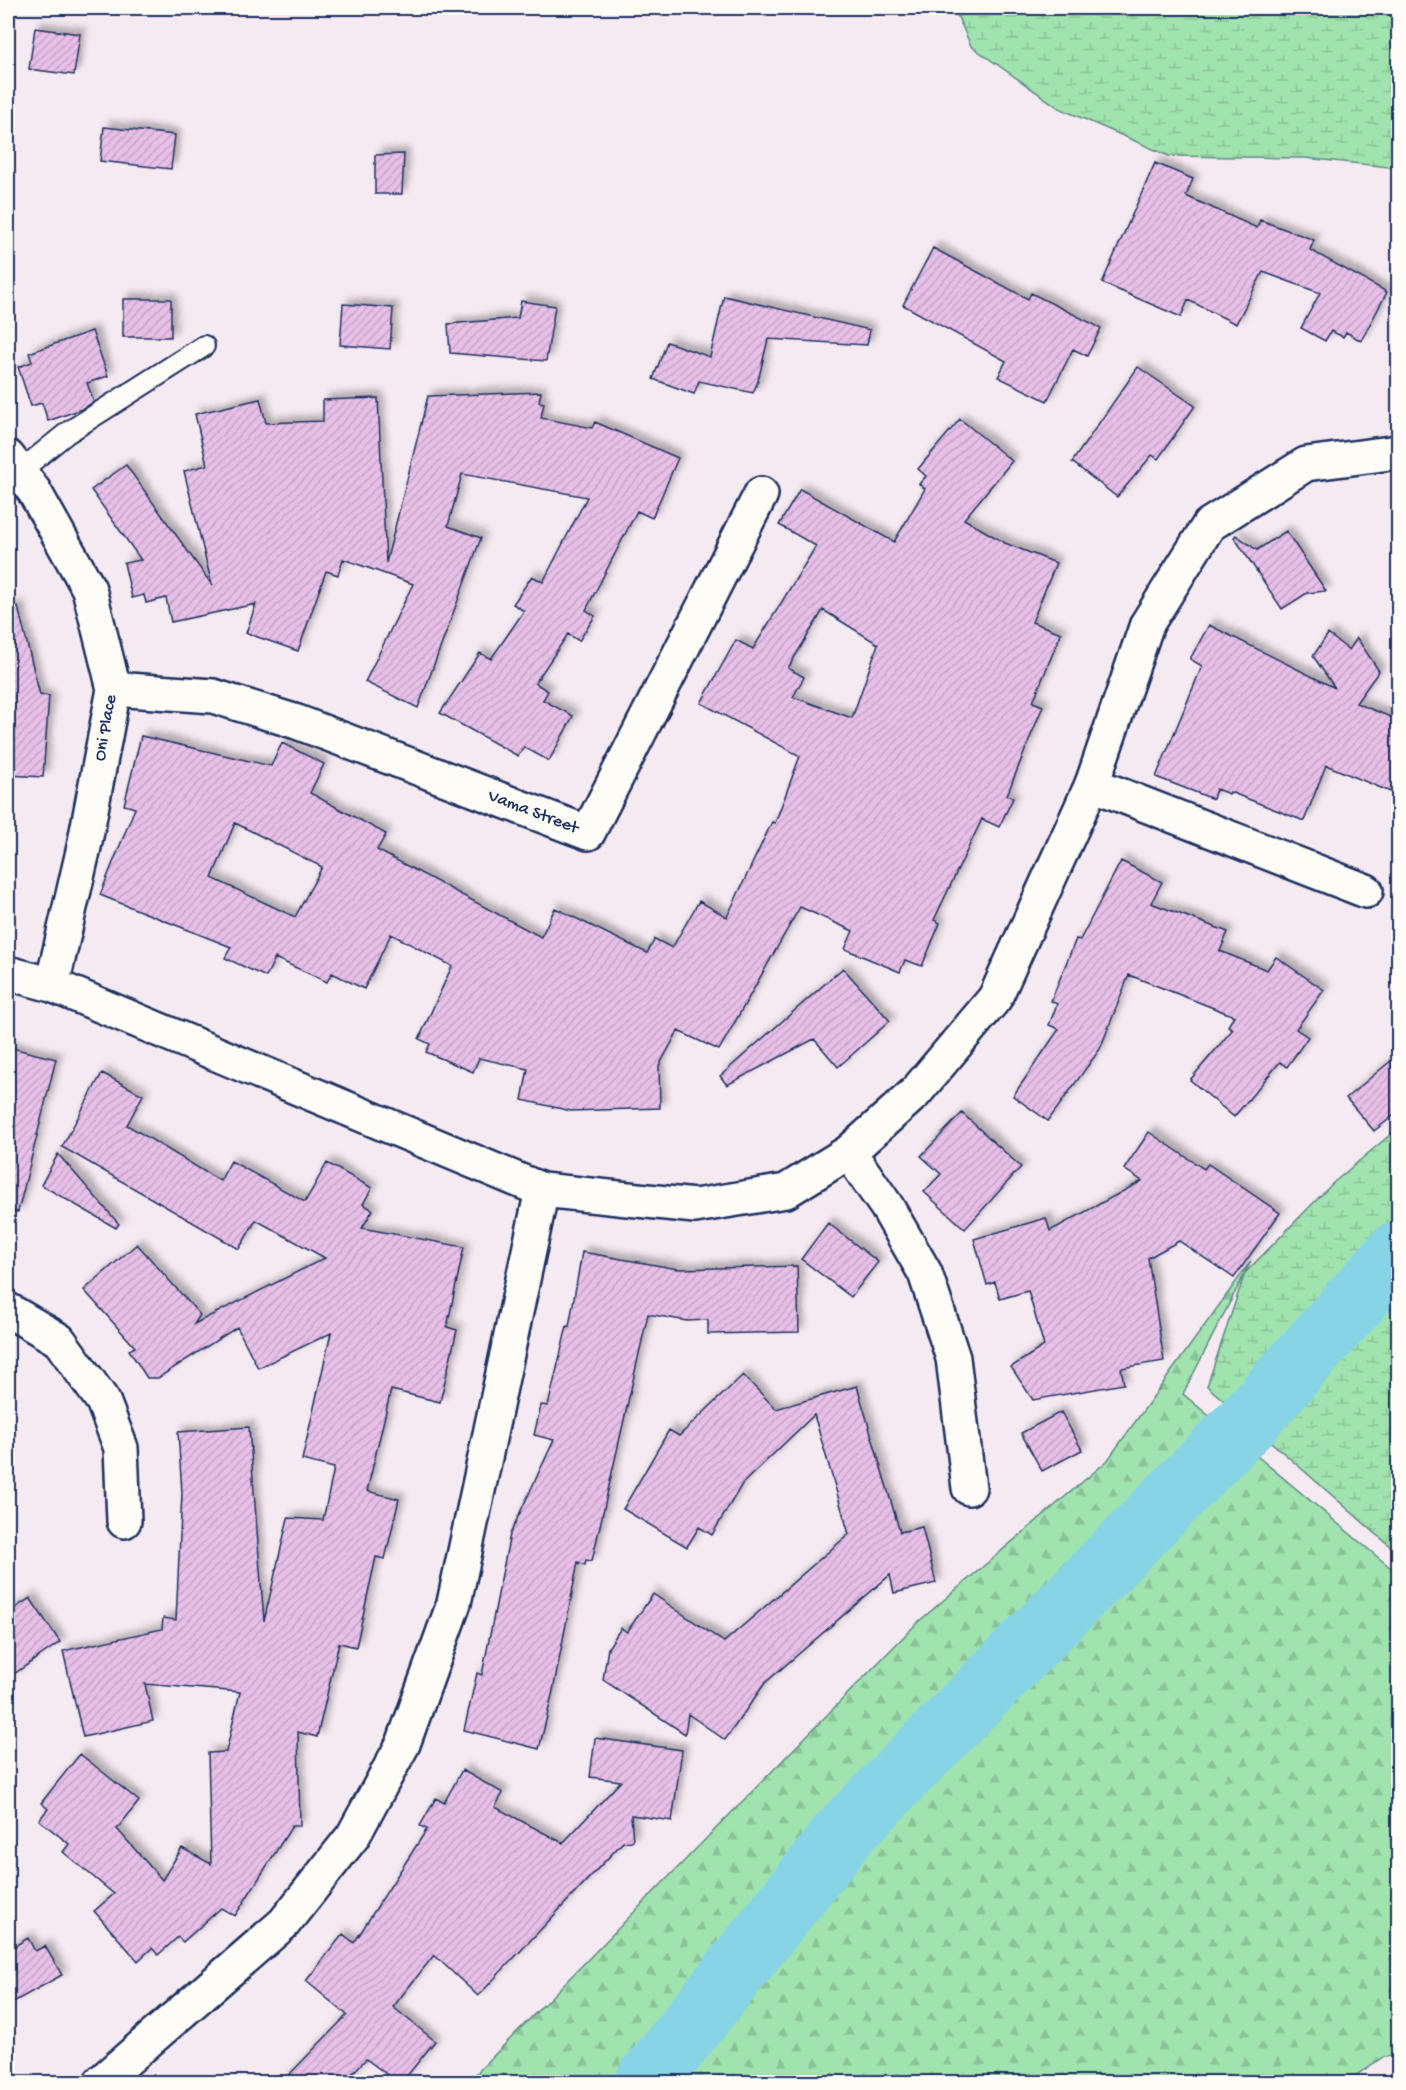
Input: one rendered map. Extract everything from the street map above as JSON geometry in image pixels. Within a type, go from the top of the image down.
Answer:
[{"type":"street","points":[[8,973],[52,985],[542,1190],[695,1206],[786,1191],[849,1152],[915,1093],[995,998],[1092,784],[1147,624],[1209,525],[1306,464],[1398,452]]},
{"type":"street","name":"Oni Place","points":[[13,465],[34,491],[89,589],[114,689],[84,847],[52,985]]},
{"type":"street","name":"Vama Street","points":[[114,689],[213,696],[297,722],[588,833],[761,494]]},
{"type":"street","points":[[1092,784],[1366,891]]},
{"type":"street","points":[[849,1152],[887,1207],[925,1273],[953,1358],[969,1488]]},
{"type":"street","points":[[101,2082],[284,1923],[353,1836],[403,1744],[454,1603],[542,1190]]},
{"type":"street","points":[[8,1310],[58,1340],[103,1401],[121,1448],[124,1521]]},
{"type":"lane","points":[[13,465],[204,346]]},
{"type":"green space","points":[[954,8],[1398,8],[1398,168],[1305,158],[1169,156],[1059,108],[971,46]]},
{"type":"green space","points":[[1398,1128],[1398,1553],[1207,1386],[1245,1273],[1333,1183]]},
{"type":"green space","points":[[1251,1261],[1183,1394],[1398,1574],[1398,2055],[1383,2057],[1346,2082],[468,2082],[918,1622],[1107,1461]]},
{"type":"building","points":[[35,28],[80,34],[74,75],[29,69]]},
{"type":"building","points":[[104,127],[175,135],[171,169],[100,161]]},
{"type":"building","points":[[404,154],[402,194],[375,194],[375,155]]},
{"type":"building","points":[[1155,163],[1193,179],[1186,196],[1257,228],[1260,220],[1314,240],[1310,250],[1387,292],[1361,341],[1346,332],[1343,337],[1331,331],[1325,341],[1301,328],[1320,293],[1263,272],[1236,324],[1188,300],[1181,317],[1102,283]]},
{"type":"building","points":[[933,248],[1028,299],[1031,293],[1101,328],[1087,356],[1073,349],[1047,401],[998,377],[1006,361],[903,305]]},
{"type":"building","points":[[724,296],[870,330],[867,345],[768,339],[753,393],[699,381],[694,394],[653,379],[667,342],[710,357]]},
{"type":"building","points":[[123,299],[171,299],[171,337],[123,337]]},
{"type":"building","points":[[521,301],[555,306],[546,361],[450,353],[448,324],[518,318]]},
{"type":"building","points":[[343,304],[393,308],[390,349],[340,345]]},
{"type":"building","points":[[92,331],[108,376],[87,383],[94,402],[82,409],[48,421],[42,403],[31,406],[18,367],[32,362],[29,353]]},
{"type":"building","points":[[1138,367],[1195,406],[1158,459],[1152,455],[1117,497],[1072,462]]},
{"type":"building","points":[[541,392],[539,402],[544,403],[541,418],[592,428],[595,422],[678,458],[652,518],[637,511],[586,610],[595,616],[579,641],[568,634],[535,683],[548,691],[543,700],[573,716],[549,761],[524,747],[518,756],[440,713],[480,653],[491,659],[524,611],[513,604],[532,576],[543,582],[587,497],[462,474],[448,526],[481,538],[418,708],[365,682],[413,584],[343,559],[338,575],[326,571],[298,651],[246,633],[256,604],[171,622],[166,598],[146,603],[144,595],[132,598],[124,563],[141,560],[91,490],[126,465],[212,585],[184,471],[207,465],[195,414],[260,399],[266,423],[323,421],[323,400],[378,398],[386,563],[428,396]]},
{"type":"building","points":[[960,419],[1012,461],[964,519],[1005,543],[1056,563],[1032,622],[1061,633],[1033,702],[1043,706],[1007,795],[1013,798],[999,827],[982,819],[934,920],[940,923],[922,966],[905,960],[900,972],[845,949],[853,931],[800,907],[719,1050],[678,1031],[659,1066],[660,1108],[571,1111],[522,1100],[528,1069],[479,1058],[473,1072],[426,1052],[430,1044],[419,1039],[452,966],[391,934],[364,989],[332,973],[327,982],[275,958],[266,977],[225,958],[231,947],[100,895],[135,808],[124,805],[141,736],[271,766],[282,743],[324,764],[310,793],[386,834],[377,850],[541,937],[555,908],[647,953],[655,939],[672,948],[699,901],[727,917],[772,822],[775,823],[800,756],[701,703],[736,640],[753,649],[816,546],[779,525],[800,489],[894,542],[925,489],[919,484],[926,476],[918,469]],"holes":[[[823,610],[878,644],[852,718],[793,697],[804,677],[788,668]],[[235,823],[322,867],[295,917],[212,878]]]},
{"type":"building","points":[[1286,531],[1326,591],[1307,593],[1282,609],[1234,537],[1236,535],[1257,550]]},
{"type":"building","points":[[18,607],[40,695],[49,696],[43,777],[8,775],[8,609]]},
{"type":"building","points":[[1209,625],[1335,688],[1313,656],[1328,634],[1349,650],[1357,638],[1379,671],[1356,703],[1398,720],[1398,795],[1326,765],[1304,821],[1230,792],[1229,794],[1216,789],[1213,799],[1156,777],[1202,666],[1190,659]]},
{"type":"building","points":[[1121,861],[1162,882],[1151,903],[1228,932],[1220,951],[1267,970],[1276,957],[1324,990],[1296,1029],[1308,1037],[1287,1067],[1280,1062],[1234,1117],[1190,1080],[1233,1029],[1228,1026],[1234,1016],[1129,975],[1100,1049],[1048,1121],[1013,1096],[1059,1029],[1049,1025],[1057,1004],[1051,1001],[1076,939],[1080,940]]},
{"type":"building","points":[[843,968],[890,1021],[838,1067],[814,1039],[727,1085],[720,1076]]},
{"type":"building","points":[[8,1047],[56,1059],[18,1212],[8,1211]]},
{"type":"building","points":[[1398,1055],[1398,1112],[1374,1131],[1346,1098]]},
{"type":"building","points":[[102,1073],[143,1095],[127,1125],[220,1181],[231,1161],[305,1202],[327,1163],[372,1188],[363,1204],[373,1210],[362,1228],[464,1247],[447,1327],[457,1330],[440,1402],[391,1390],[367,1491],[399,1499],[385,1559],[376,1557],[356,1647],[339,1643],[317,1737],[298,1732],[300,1826],[292,1826],[235,1916],[221,1908],[183,1942],[178,1937],[158,1955],[152,1948],[138,1961],[94,1911],[114,1894],[63,1852],[69,1844],[39,1820],[48,1809],[41,1803],[80,1754],[139,1801],[117,1829],[162,1880],[182,1848],[211,1864],[208,1753],[226,1752],[240,1692],[145,1684],[153,1721],[83,1737],[63,1651],[162,1629],[163,1618],[176,1620],[182,1493],[178,1432],[249,1427],[264,1621],[288,1518],[323,1520],[334,1468],[302,1460],[331,1333],[258,1368],[237,1327],[158,1378],[147,1378],[129,1350],[135,1347],[84,1290],[137,1244],[200,1315],[194,1324],[325,1258],[256,1220],[239,1249],[62,1147]]},
{"type":"building","points":[[962,1113],[1021,1167],[965,1229],[924,1192],[941,1174],[921,1156]]},
{"type":"building","points":[[1149,1132],[1204,1169],[1208,1164],[1280,1213],[1234,1278],[1179,1241],[1148,1258],[1164,1361],[1121,1368],[1124,1384],[1033,1400],[1011,1367],[1044,1346],[1028,1291],[1000,1299],[995,1282],[987,1285],[974,1239],[1046,1218],[1050,1231],[1142,1181],[1124,1169]]},
{"type":"building","points":[[58,1154],[119,1224],[116,1228],[41,1185]]},
{"type":"building","points":[[828,1223],[878,1262],[851,1297],[801,1259]]},
{"type":"building","points":[[582,1252],[678,1269],[797,1266],[799,1332],[708,1334],[708,1320],[687,1321],[648,1314],[592,1561],[586,1560],[585,1565],[578,1562],[553,1691],[539,1749],[464,1730],[477,1673],[482,1675],[510,1534],[554,1440],[534,1435],[541,1405],[548,1406],[567,1326],[569,1327]]},
{"type":"building","points":[[743,1375],[776,1409],[857,1386],[900,1532],[922,1527],[936,1583],[894,1593],[890,1575],[765,1683],[725,1740],[688,1714],[685,1734],[603,1680],[608,1648],[621,1628],[627,1632],[653,1594],[724,1642],[849,1534],[814,1415],[742,1484],[712,1535],[699,1527],[687,1547],[623,1509],[669,1430],[679,1436]]},
{"type":"building","points":[[1061,1412],[1082,1450],[1042,1471],[1021,1433]]},
{"type":"building","points":[[30,1598],[60,1642],[8,1678],[8,1613]]},
{"type":"building","points":[[595,1738],[682,1750],[672,1821],[631,1815],[633,1841],[623,1842],[478,1996],[434,1955],[393,2007],[435,2041],[402,2082],[397,2082],[366,2059],[344,2082],[282,2082],[347,2015],[306,1981],[343,1934],[354,1943],[427,1829],[420,1826],[436,1798],[444,1803],[462,1770],[503,1793],[495,1807],[563,1843],[621,1781],[590,1777]]},
{"type":"building","points":[[28,1938],[35,1951],[45,1946],[62,1975],[8,2005],[8,1950]]},
{"type":"waterway","points":[[647,2082],[846,1831],[1247,1422],[1398,1253]]}]
